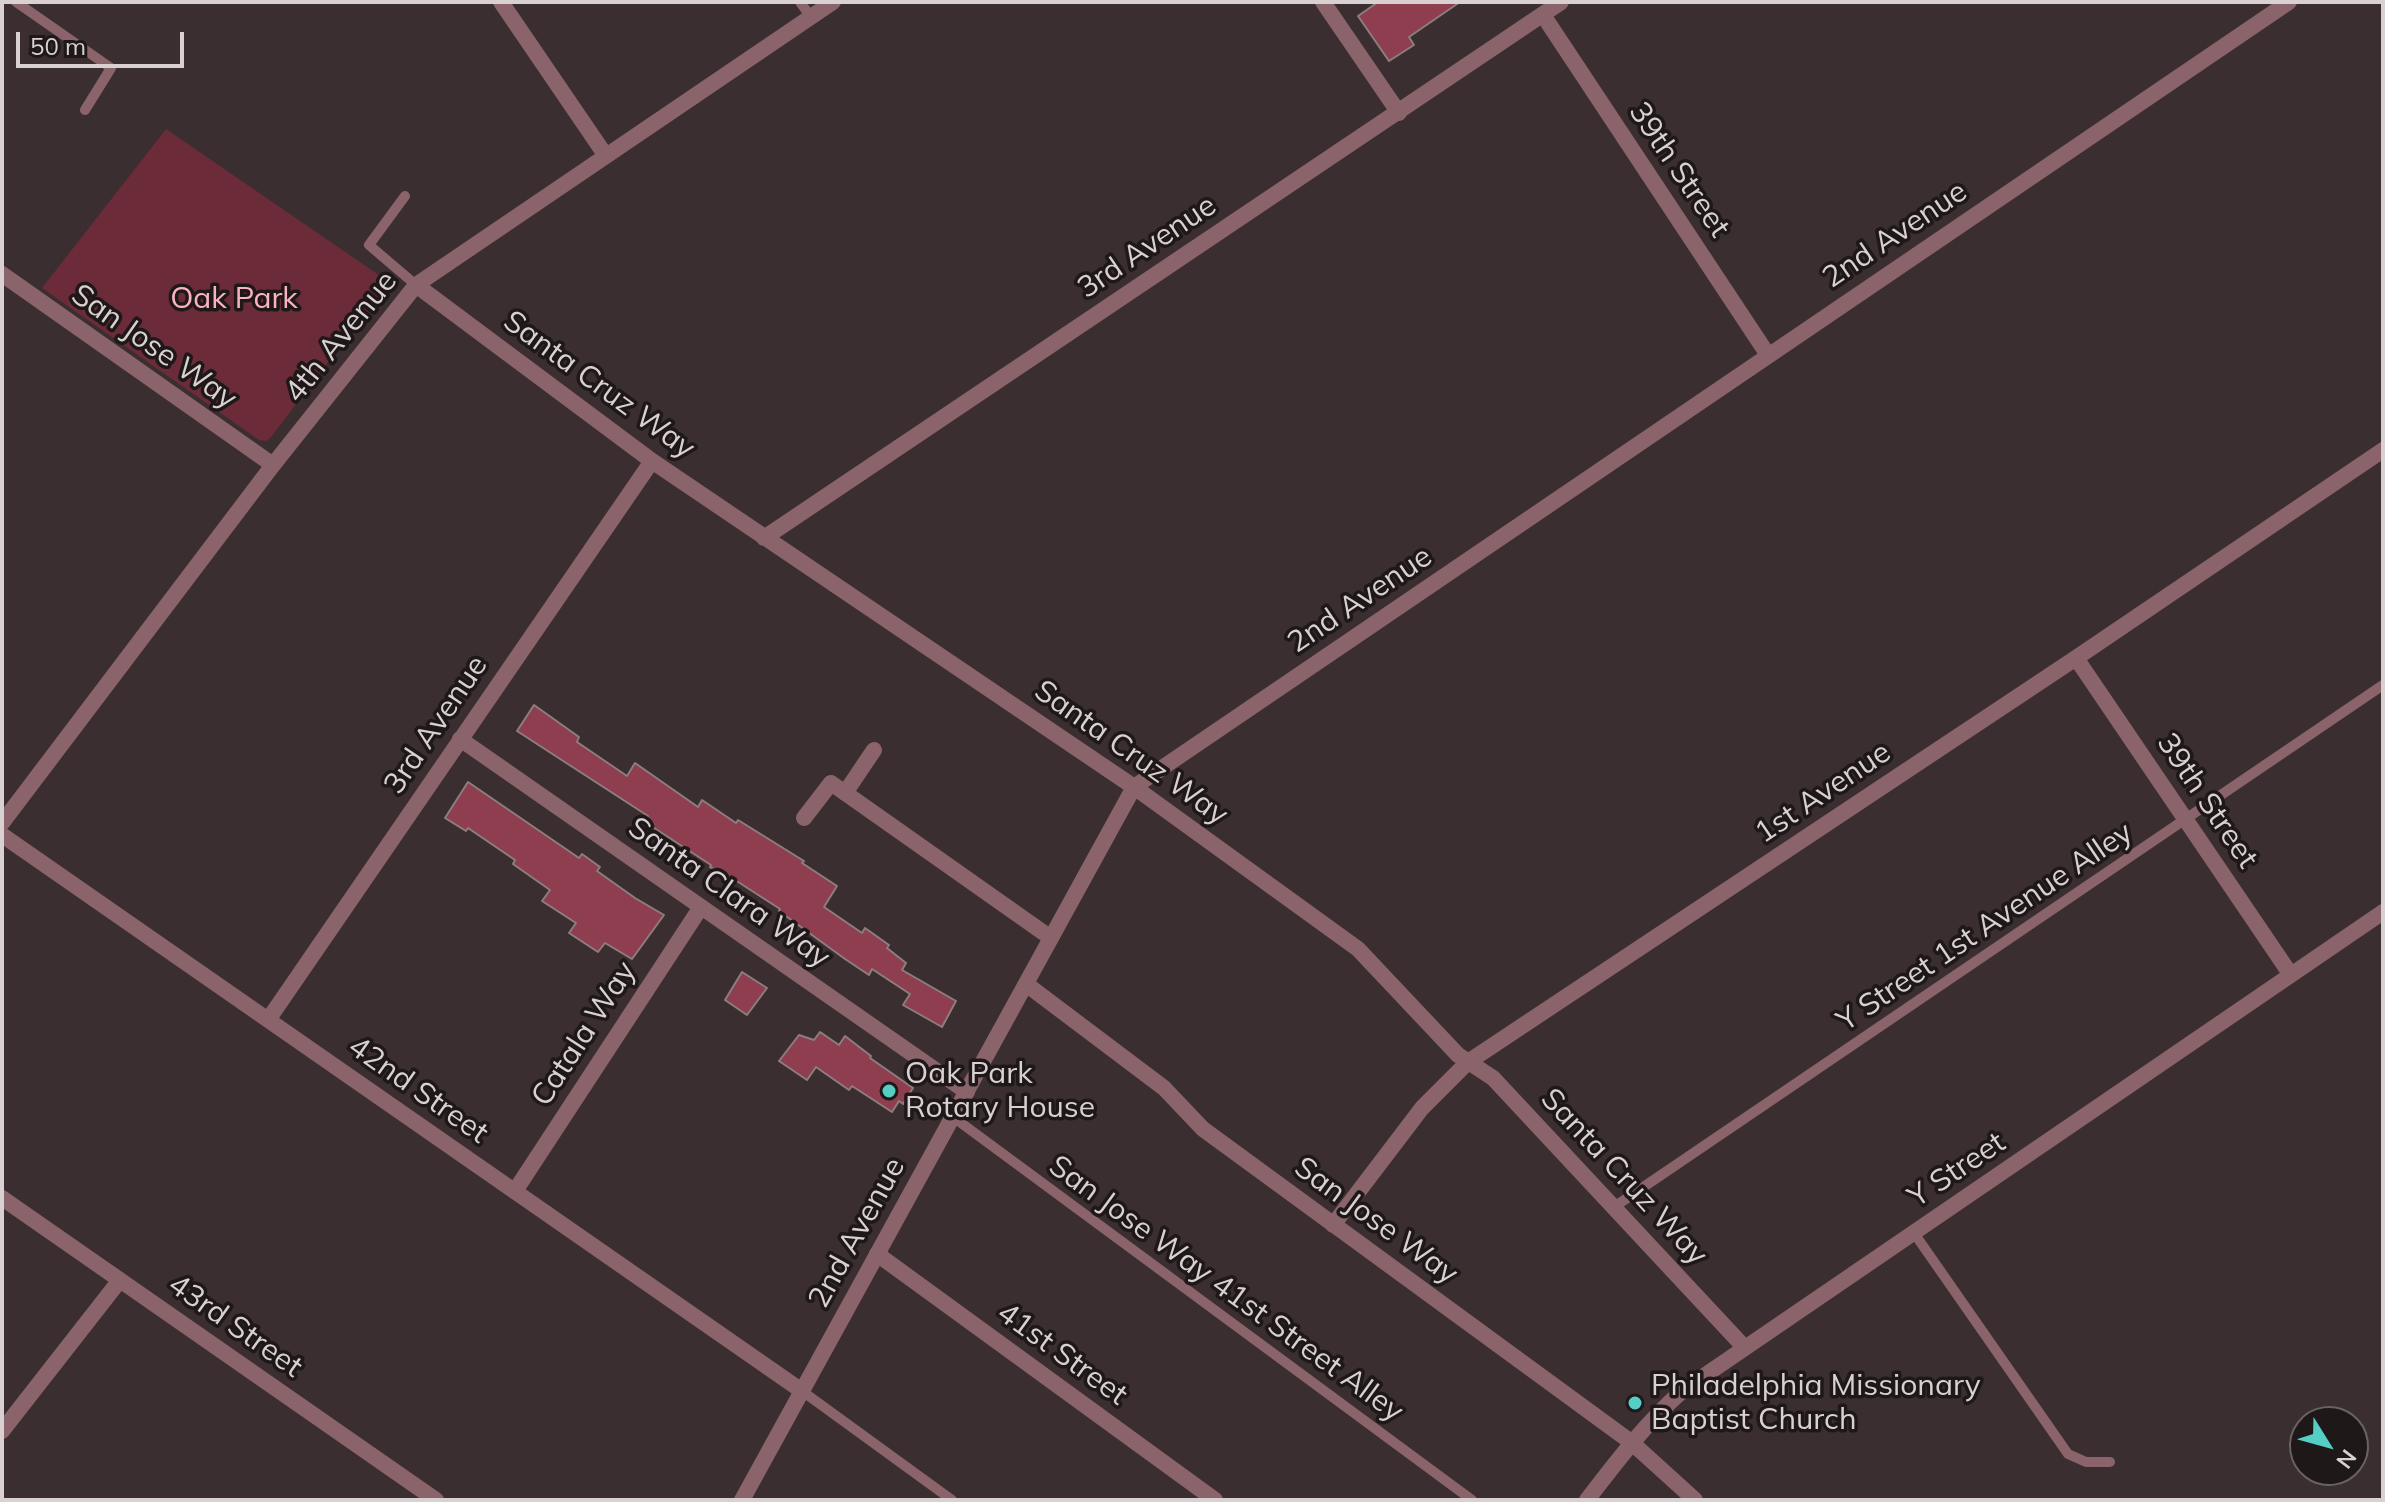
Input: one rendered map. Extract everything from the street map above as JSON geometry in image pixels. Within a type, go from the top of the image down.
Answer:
[{"type":"street","points":[[501,2],[606,156]]},
{"type":"street","name":"4th Avenue","points":[[2,823],[273,465],[416,285],[833,2]]},
{"type":"street","points":[[1323,2],[1399,113]]},
{"type":"street","name":"3rd Avenue","points":[[764,538],[1561,2]]},
{"type":"street","name":"2nd Avenue","points":[[742,1500],[1134,787],[2289,2]]},
{"type":"street","name":"39th Street","points":[[1543,15],[1768,355]]},
{"type":"street","name":"San Jose Way","points":[[2,274],[273,465]]},
{"type":"street","name":"Santa Cruz Way","points":[[416,285],[652,461],[1134,787],[1358,949],[1458,1055],[1493,1078],[1745,1348]]},
{"type":"street","name":"1st Avenue","points":[[1333,1225],[1422,1108],[1468,1062],[2383,450]]},
{"type":"street","name":"3rd Avenue","points":[[268,1020],[652,461]]},
{"type":"street","name":"39th Street","points":[[2076,658],[2291,975]]},
{"type":"street","name":"Santa Clara Way","points":[[460,739],[967,1092]]},
{"type":"street","points":[[845,793],[874,750]]},
{"type":"street","points":[[804,818],[831,783],[1051,938]]},
{"type":"street","name":"42nd Street","points":[[2,835],[802,1391]]},
{"type":"street","name":"Catala Way","points":[[515,1191],[701,907]]},
{"type":"street","name":"Y Street","points":[[1587,1500],[1631,1442],[1682,1391],[2383,912]]},
{"type":"street","name":"San Jose Way","points":[[1026,984],[1164,1088],[1203,1129],[1631,1442],[1695,1500]]},
{"type":"street","name":"43rd Street","points":[[2,1198],[436,1500]]},
{"type":"street","name":"41st Street","points":[[877,1254],[1215,1500]]},
{"type":"street","points":[[2,1431],[120,1280]]},
{"type":"lane","points":[[16,2],[111,68],[85,110]]},
{"type":"lane","points":[[800,2],[811,17]]},
{"type":"lane","points":[[405,196],[369,245],[416,285]]},
{"type":"lane","name":"Y Street 1st Avenue Alley","points":[[1614,1207],[2383,685]]},
{"type":"lane","name":"San Jose Way 41st Street Alley","points":[[953,1117],[1472,1500]]},
{"type":"lane","points":[[1914,1233],[2068,1454],[2086,1462],[2110,1462]]},
{"type":"lane","points":[[802,1391],[952,1500]]},
{"type":"green space","name":"Oak Park","points":[[166,129],[389,282],[266,441],[259,440],[42,288]]},
{"type":"building","points":[[1378,2],[1460,2],[1409,37],[1414,45],[1389,61],[1358,16]]},
{"type":"building","points":[[534,705],[579,737],[577,742],[627,776],[635,763],[698,807],[702,800],[736,823],[738,820],[804,861],[802,863],[837,886],[824,907],[862,933],[865,928],[889,945],[887,948],[906,963],[902,970],[956,1001],[942,1027],[903,1005],[910,994],[872,969],[869,975],[845,959],[780,909],[710,867],[645,822],[648,816],[517,731]]},
{"type":"building","points":[[468,782],[579,858],[582,854],[600,867],[597,871],[664,915],[632,959],[605,943],[598,952],[569,933],[576,923],[542,901],[550,890],[513,864],[515,860],[468,828],[466,831],[445,818]]},
{"type":"building","points":[[742,972],[767,988],[747,1015],[725,1000]]},
{"type":"building","points":[[820,1032],[839,1045],[845,1036],[913,1088],[903,1104],[899,1101],[892,1112],[852,1086],[849,1090],[816,1067],[807,1080],[779,1061],[799,1035],[814,1040]]},
{"type":"place","name":"Oak Park Rotary House","points":[[889,1091]]},
{"type":"place","name":"Philadelphia Missionary Baptist Church","points":[[1635,1403]]}]
